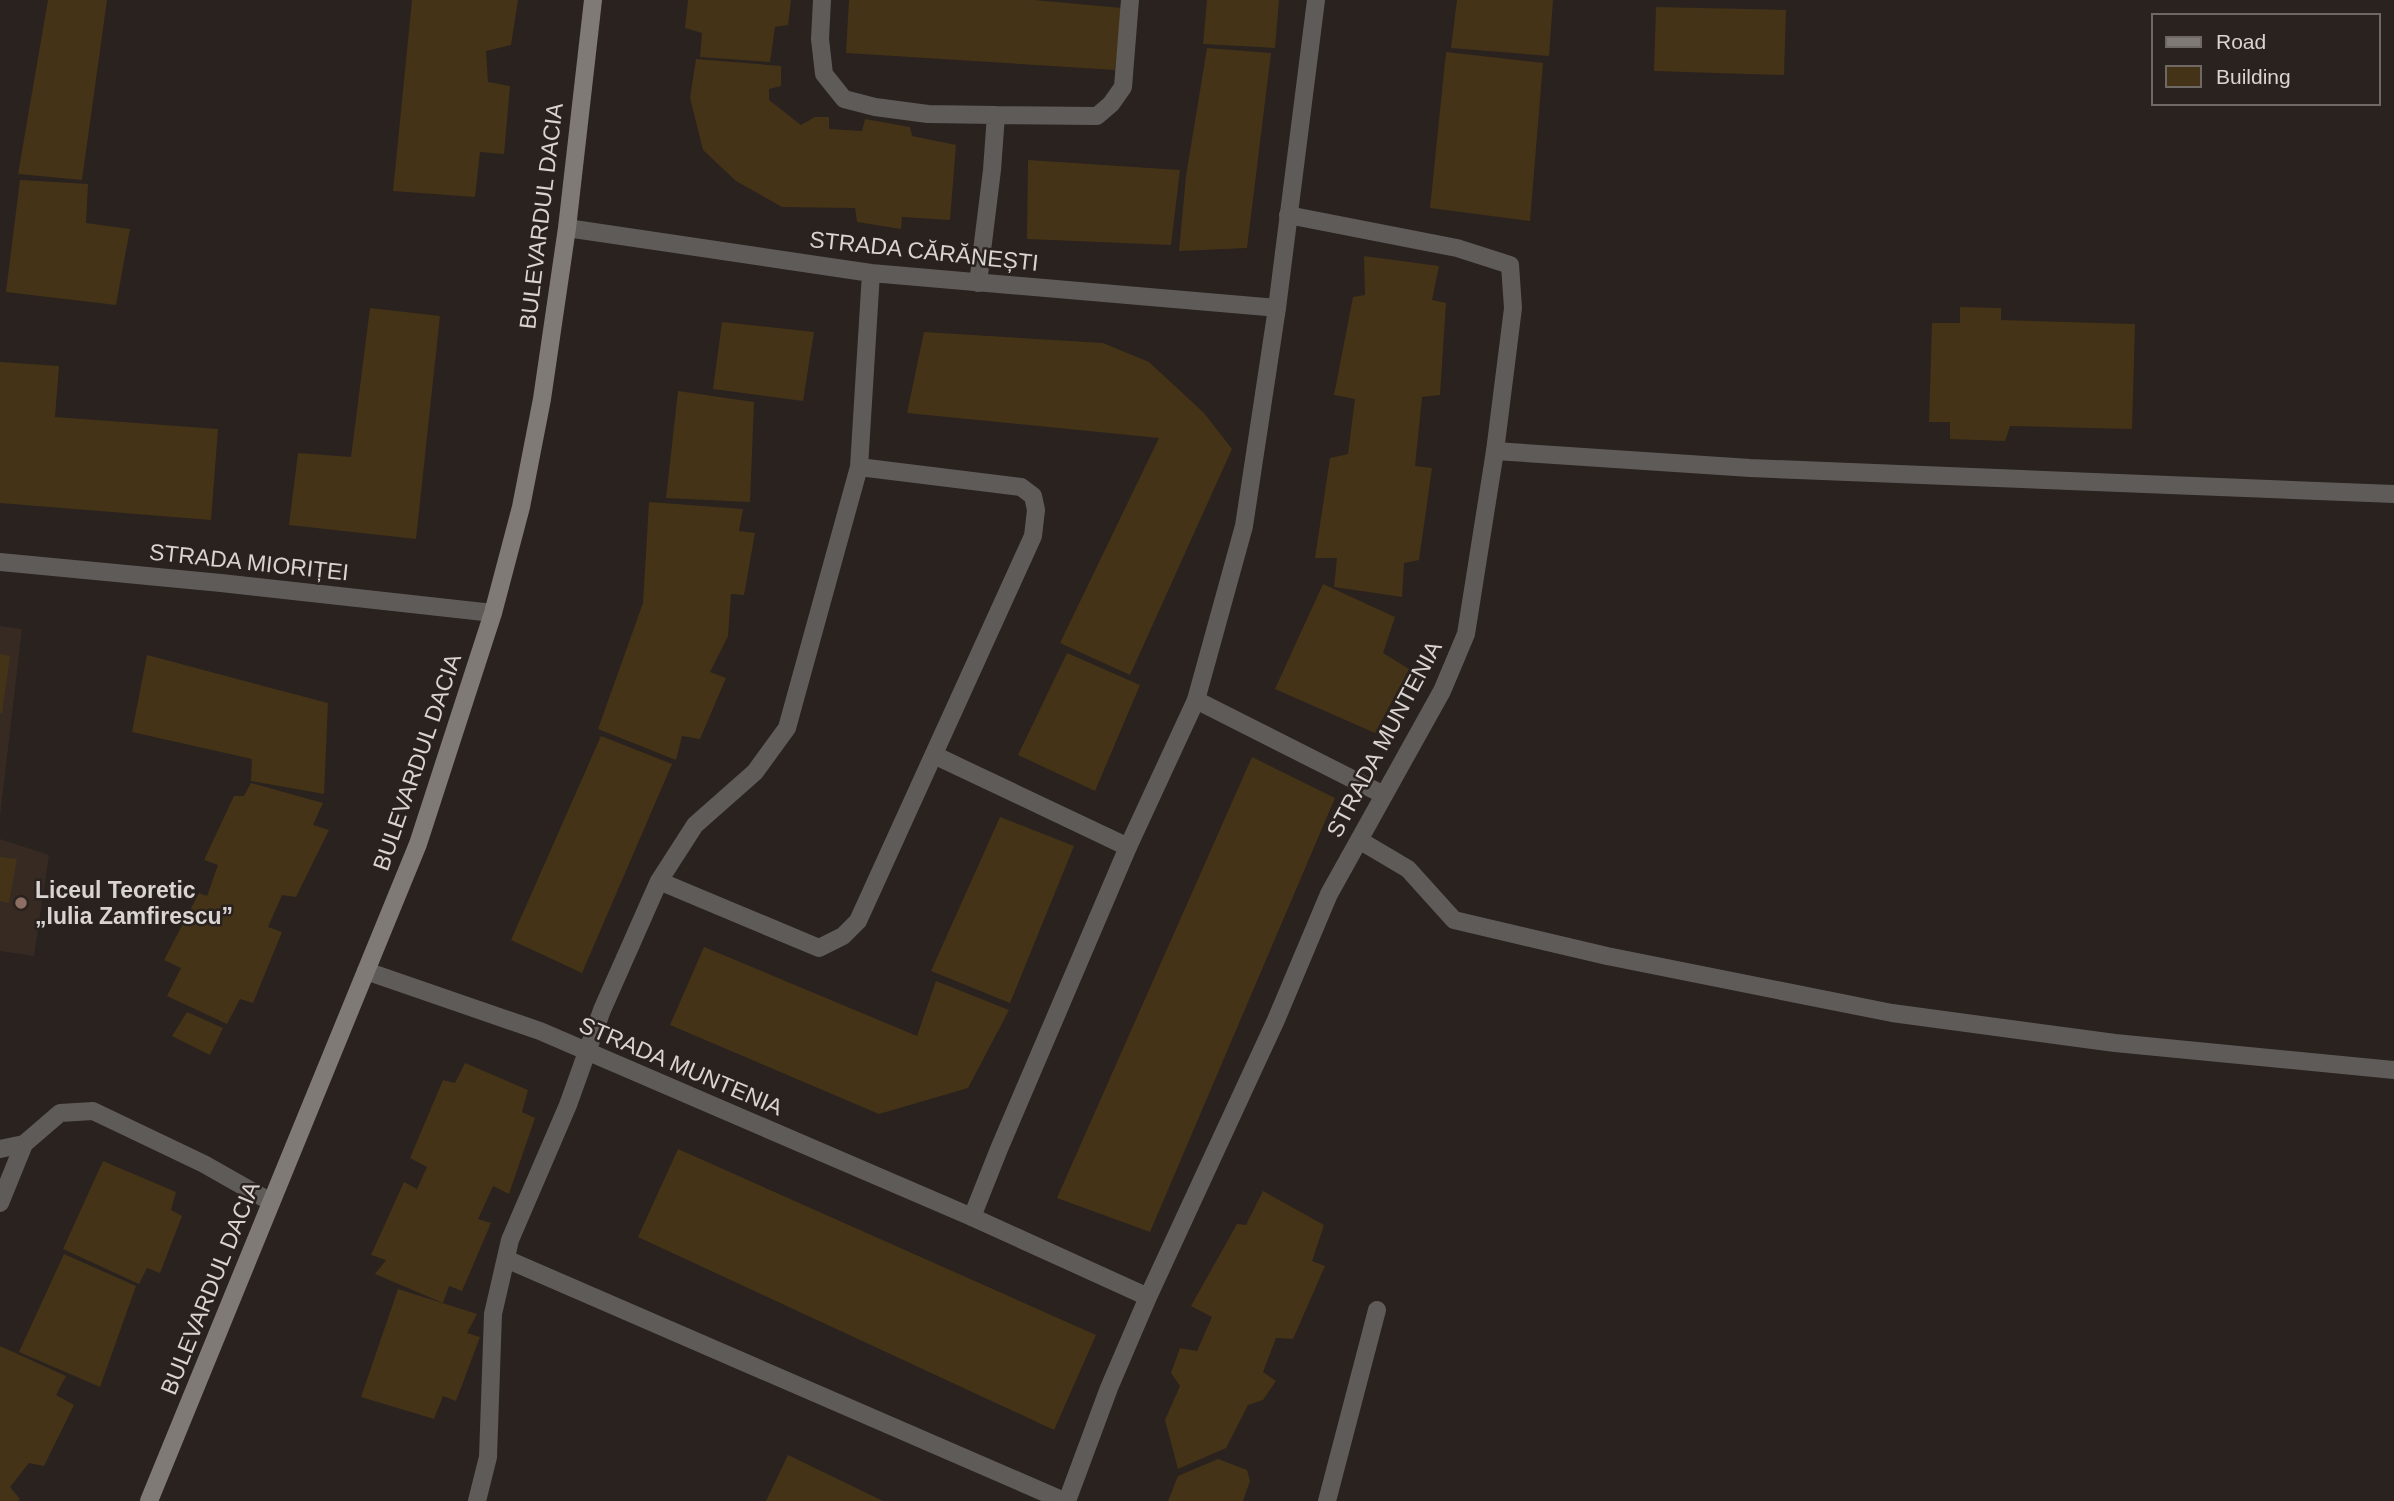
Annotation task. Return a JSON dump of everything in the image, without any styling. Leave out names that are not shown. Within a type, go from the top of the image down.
[{"type":"main road","name":"BULEVARDUL DACIA","points":[[149,1501],[418,844],[493,612],[521,507],[542,400],[567,228],[593,0]]},
{"type":"street","points":[[822,0],[820,39],[824,74],[844,99],[875,107],[928,114],[996,116],[1097,116],[1111,104],[1122,87],[1130,0]]},
{"type":"street","points":[[972,1217],[1128,847],[1195,700],[1244,526],[1277,308],[1316,0]]},
{"type":"street","points":[[978,283],[996,116]]},
{"type":"street","name":"STRADA MUNTENIA","points":[[1065,1501],[1148,1297],[1276,1020],[1329,894],[1442,691],[1465,634],[1495,451],[1513,308],[1510,265],[1457,248],[1288,215]]},
{"type":"street","name":"STRADA CĂRĂNEȘTI","points":[[567,228],[871,273],[1277,308]]},
{"type":"street","points":[[482,1499],[488,1457],[493,1314],[510,1240],[588,1053],[602,1010],[659,881],[695,825],[755,772],[787,728],[859,467],[871,273]]},
{"type":"street","points":[[1495,451],[1750,468],[2394,494]]},
{"type":"street","points":[[659,881],[819,948],[843,936],[858,921],[1033,537],[1036,510],[1033,496],[1021,488],[859,467]]},
{"type":"street","name":"STRADA MIORIȚEI","points":[[0,562],[493,612]]},
{"type":"street","points":[[1195,700],[1384,795]]},
{"type":"street","points":[[934,755],[1128,847]]},
{"type":"street","points":[[1359,840],[1408,869],[1454,920],[1607,956],[1892,1013],[2115,1043],[2394,1070]]},
{"type":"street","name":"STRADA MUNTENIA","points":[[366,971],[540,1031],[972,1217],[1148,1297]]},
{"type":"street","points":[[0,1203],[24,1144],[60,1113],[93,1111],[204,1164],[271,1202]]},
{"type":"street","points":[[0,1149],[24,1144]]},
{"type":"street","points":[[506,1259],[1065,1501]]},
{"type":"street","points":[[1327,1501],[1377,1310]]},
{"type":"shaded area","points":[[0,626],[22,629],[0,817]]},
{"type":"shaded area","name":"Liceul Teoretic „Iulia Zamfirescu”","points":[[0,839],[49,855],[34,956],[0,951]]},
{"type":"building","points":[[48,0],[107,0],[82,180],[18,174]]},
{"type":"building","points":[[412,0],[518,0],[511,45],[486,51],[488,82],[510,86],[504,154],[480,152],[475,197],[393,191]]},
{"type":"building","points":[[688,0],[791,0],[788,25],[775,27],[770,62],[700,57],[702,33],[685,28]]},
{"type":"building","points":[[849,0],[1034,0],[1122,8],[1115,70],[846,53]]},
{"type":"building","points":[[1207,0],[1279,0],[1275,48],[1203,44]]},
{"type":"building","points":[[1457,0],[1553,0],[1549,56],[1451,48]]},
{"type":"building","points":[[1656,7],[1786,10],[1784,75],[1654,71]]},
{"type":"building","points":[[1207,48],[1271,53],[1247,248],[1179,251],[1186,176]]},
{"type":"building","points":[[1446,52],[1543,63],[1530,221],[1430,208]]},
{"type":"building","points":[[696,59],[781,66],[781,86],[769,89],[769,100],[801,125],[815,117],[829,117],[829,129],[862,131],[865,119],[910,127],[912,136],[956,145],[950,220],[902,217],[901,229],[857,222],[855,208],[782,207],[736,181],[703,150],[690,98]]},
{"type":"building","points":[[1028,160],[1180,170],[1171,245],[1027,239]]},
{"type":"building","points":[[20,180],[88,184],[86,223],[130,229],[116,305],[6,292]]},
{"type":"building","points":[[1364,256],[1439,266],[1432,300],[1446,303],[1440,395],[1422,397],[1415,466],[1432,468],[1419,560],[1404,563],[1402,597],[1334,587],[1337,558],[1315,558],[1330,458],[1348,454],[1355,399],[1334,395],[1353,297],[1365,295]]},
{"type":"building","points":[[1960,307],[2001,308],[2001,320],[2135,324],[2132,429],[2010,426],[2005,441],[1950,439],[1950,422],[1929,422],[1932,323],[1960,323]]},
{"type":"building","points":[[370,308],[440,316],[416,539],[289,525],[298,453],[351,457]]},
{"type":"building","points":[[722,322],[814,332],[803,401],[713,389]]},
{"type":"building","points":[[924,332],[1103,343],[1149,362],[1204,413],[1232,449],[1130,675],[1060,643],[1159,438],[907,413]]},
{"type":"building","points":[[0,362],[59,366],[55,417],[218,429],[211,520],[0,503]]},
{"type":"building","points":[[678,391],[754,402],[750,502],[666,498]]},
{"type":"building","points":[[649,502],[743,509],[739,531],[755,533],[744,595],[731,594],[728,636],[710,672],[726,678],[700,739],[682,736],[676,760],[598,729],[643,603]]},
{"type":"building","points":[[1323,584],[1395,617],[1383,653],[1409,669],[1375,733],[1275,689]]},
{"type":"building","points":[[1067,653],[1140,685],[1095,791],[1018,755]]},
{"type":"building","points":[[0,654],[10,656],[2,713],[0,713]]},
{"type":"building","points":[[147,655],[328,703],[324,794],[251,781],[252,759],[132,732]]},
{"type":"building","points":[[601,736],[672,764],[582,973],[511,940]]},
{"type":"building","points":[[1252,757],[1335,798],[1150,1232],[1057,1198]]},
{"type":"building","points":[[251,783],[323,803],[313,825],[329,830],[296,897],[282,895],[268,927],[282,932],[253,1003],[240,999],[227,1024],[167,996],[181,968],[164,960],[199,893],[207,896],[218,865],[204,860],[234,796],[244,796]]},
{"type":"building","points":[[1000,817],[1074,846],[1010,1003],[931,971]]},
{"type":"building","points":[[0,857],[17,859],[9,903],[0,901]]},
{"type":"building","points":[[704,947],[917,1036],[936,981],[1009,1010],[968,1088],[879,1114],[670,1025]]},
{"type":"building","points":[[187,1012],[223,1028],[210,1055],[172,1036]]},
{"type":"building","points":[[465,1063],[528,1090],[522,1112],[535,1118],[509,1194],[493,1186],[478,1219],[491,1223],[462,1291],[449,1286],[443,1303],[375,1274],[386,1260],[371,1255],[404,1182],[417,1189],[427,1167],[410,1158],[443,1080],[455,1083]]},
{"type":"building","points":[[678,1149],[1096,1335],[1054,1430],[638,1237]]},
{"type":"building","points":[[103,1161],[176,1192],[171,1210],[182,1216],[160,1273],[147,1268],[139,1284],[63,1249]]},
{"type":"building","points":[[1263,1191],[1324,1225],[1312,1261],[1325,1266],[1293,1339],[1276,1338],[1263,1372],[1276,1381],[1263,1400],[1248,1405],[1226,1448],[1178,1469],[1165,1420],[1180,1386],[1171,1373],[1180,1348],[1197,1351],[1212,1317],[1191,1306],[1237,1224],[1246,1225]]},
{"type":"building","points":[[64,1254],[136,1286],[100,1387],[19,1352]]},
{"type":"building","points":[[398,1289],[477,1314],[467,1333],[480,1337],[456,1401],[443,1396],[434,1419],[361,1397]]},
{"type":"building","points":[[0,1346],[66,1376],[56,1395],[74,1405],[44,1466],[29,1463],[10,1487],[20,1499],[18,1501],[0,1501]]},
{"type":"building","points":[[788,1455],[883,1501],[766,1501]]},
{"type":"building","points":[[1218,1459],[1247,1470],[1250,1481],[1243,1501],[1168,1501],[1178,1476]]},
{"type":"place","name":"Liceul Teoretic „Iulia Zamfirescu”","points":[[21,903]]}]
